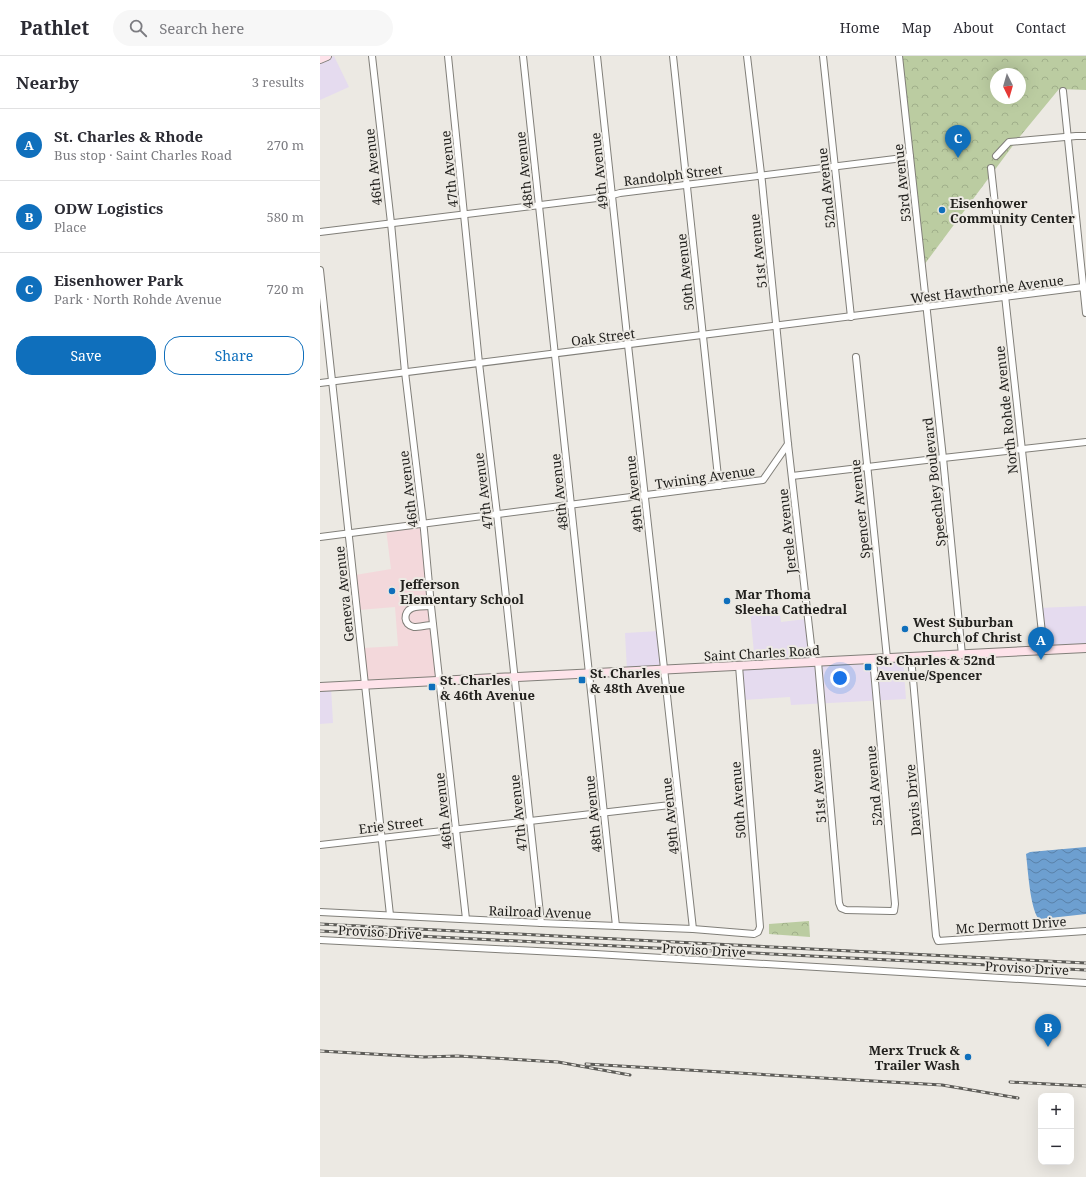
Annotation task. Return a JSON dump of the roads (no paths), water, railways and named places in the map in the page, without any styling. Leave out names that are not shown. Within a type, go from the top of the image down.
[{"type":"main road","points":[[320,59],[327,56]]},
{"type":"main road","name":"Saint Charles Road","points":[[320,687],[1086,648]]},
{"type":"street","name":"46th Avenue","points":[[372,56],[391,223],[405,372],[466,919]]},
{"type":"street","name":"47th Avenue","points":[[448,56],[479,363],[497,514],[541,923]]},
{"type":"street","name":"48th Avenue","points":[[523,56],[616,926]]},
{"type":"street","name":"49th Avenue","points":[[597,56],[693,929]]},
{"type":"street","name":"50th Avenue","points":[[673,56],[719,486]]},
{"type":"street","name":"51st Avenue","points":[[748,56],[788,444]]},
{"type":"street","name":"52nd Avenue","points":[[823,56],[851,317]]},
{"type":"street","name":"53rd Avenue","points":[[899,56],[927,308]]},
{"type":"street","points":[[1063,91],[1085,288],[1086,313]]},
{"type":"street","points":[[996,156],[1010,142],[1086,136]]},
{"type":"street","name":"Randolph Street","points":[[320,232],[539,205],[620,193],[910,156]]},
{"type":"street","name":"North Rohde Avenue","points":[[991,168],[1044,651]]},
{"type":"street","name":"Geneva Avenue","points":[[320,270],[390,915]]},
{"type":"street","name":"West Hawthorne Avenue","points":[[890,312],[1085,288]]},
{"type":"street","name":"Speechley Boulevard","points":[[927,308],[962,655]]},
{"type":"street","name":"Oak Street","points":[[320,383],[890,312]]},
{"type":"street","name":"Spencer Avenue","points":[[856,357],[887,658]]},
{"type":"street","points":[[792,476],[1086,442]]},
{"type":"street","name":"Jerele Avenue","points":[[788,444],[816,662]]},
{"type":"street","name":"Twining Avenue","points":[[320,536],[763,480],[788,444]]},
{"type":"street","points":[[431,606],[413,607],[405,617],[408,624],[413,627],[433,625]]},
{"type":"street","name":"Davis Drive","points":[[912,657],[935,930],[938,941]]},
{"type":"street","name":"52nd Avenue","points":[[841,908],[846,910],[884,912],[894,911],[896,904],[873,659]]},
{"type":"street","name":"51st Avenue","points":[[816,662],[839,903],[841,908]]},
{"type":"street","name":"50th Avenue","points":[[739,666],[760,928],[758,932]]},
{"type":"street","name":"Erie Street","points":[[320,845],[679,804]]},
{"type":"street","name":"Railroad Avenue","points":[[320,912],[693,929],[754,934],[758,932]]},
{"type":"street","name":"Mc Dermott Drive","points":[[938,941],[1086,931]]},
{"type":"street","name":"Proviso Drive","points":[[320,940],[596,954],[1086,983]]},
{"type":"water","points":[[1086,847],[1086,914],[1041,919],[1038,918],[1031,897],[1026,854],[1030,852]]},
{"type":"railway","points":[[320,924],[1086,963]]},
{"type":"railway","points":[[320,931],[1086,970]]},
{"type":"railway","points":[[320,1051],[424,1057],[458,1056],[558,1062],[630,1075]]},
{"type":"railway","points":[[586,1064],[942,1085],[1018,1098]]},
{"type":"railway","points":[[1010,1082],[1086,1086]]},
{"type":"place","name":"Eisenhower Park","points":[[958,158]]},
{"type":"place","name":"Eisenhower Community Center","points":[[942,210]]},
{"type":"place","name":"Jefferson Elementary School","points":[[392,591]]},
{"type":"place","name":"Mar Thoma Sleeha Cathedral","points":[[727,601]]},
{"type":"place","name":"West Suburban Church of Christ","points":[[905,629]]},
{"type":"place","name":"St. Charles & Rhode","points":[[1041,660]]},
{"type":"place","name":"St. Charles & 52nd Avenue/Spencer","points":[[868,667]]},
{"type":"place","name":"St. Charles & 48th Avenue","points":[[582,680]]},
{"type":"place","name":"St. Charles & 46th Avenue","points":[[432,687]]},
{"type":"place","name":"ODW Logistics","points":[[1048,1047]]},
{"type":"place","name":"Merx Truck & Trailer Wash","points":[[968,1057]]}]
